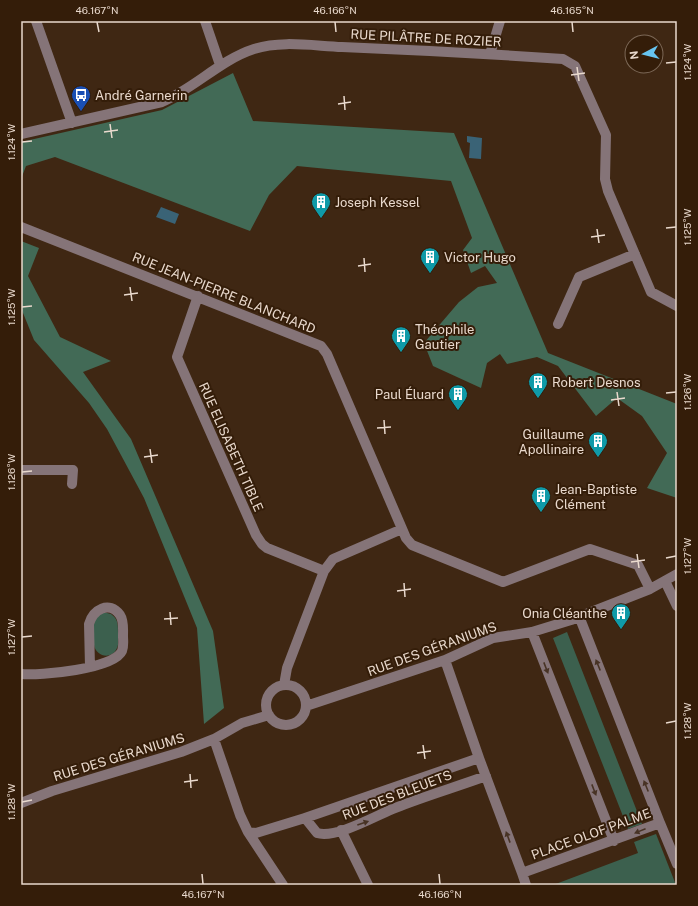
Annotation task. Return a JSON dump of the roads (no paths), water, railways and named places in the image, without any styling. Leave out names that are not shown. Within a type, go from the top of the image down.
[{"type":"street","points":[[36,21],[72,123]]},
{"type":"street","points":[[205,21],[220,65]]},
{"type":"street","points":[[490,54],[500,21]]},
{"type":"street","name":"RUE PILÂTRE DE ROZIER","points":[[21,134],[162,102],[178,95],[220,65],[255,48],[278,45],[490,54],[563,59],[575,66],[606,135],[605,179],[608,191],[651,292],[677,306]]},
{"type":"street","name":"RUE JEAN-PIERRE BLANCHARD","points":[[21,228],[198,296],[321,346],[327,354],[406,538],[412,545],[503,582],[590,549],[638,565],[650,589]]},
{"type":"street","points":[[558,324],[579,277],[635,254]]},
{"type":"street","name":"RUE ELISABETH TIBLE","points":[[198,296],[177,357],[247,515],[262,544],[324,571]]},
{"type":"street","points":[[21,470],[73,470],[72,484]]},
{"type":"street","points":[[284,685],[287,668],[324,571],[333,559],[402,529]]},
{"type":"street","name":"RUE DES GÉRANIUMS","points":[[306,706],[445,660],[493,638],[532,632],[579,616],[650,589],[677,574]]},
{"type":"street","points":[[665,581],[677,606]]},
{"type":"street","points":[[21,674],[54,673],[90,667],[120,655],[123,649],[123,622],[121,615],[115,610],[102,609],[93,613],[90,618],[90,667]]},
{"type":"street","points":[[579,616],[660,823]]},
{"type":"street","points":[[532,632],[614,841]]},
{"type":"street","points":[[445,660],[479,758],[522,873]]},
{"type":"street","points":[[284,685],[297,688],[302,693],[306,706],[302,718],[291,725],[278,724],[269,715],[266,702],[268,696],[278,687],[284,685]]},
{"type":"street","name":"RUE DES GÉRANIUMS","points":[[21,803],[52,791],[181,752],[214,739],[242,723],[269,715]]},
{"type":"street","points":[[214,739],[240,816],[248,832],[283,885]]},
{"type":"street","name":"RUE DES BLEUETS","points":[[248,832],[256,833],[306,818],[479,758]]},
{"type":"street","name":"RUE DES BLEUETS","points":[[306,818],[317,833],[328,835],[375,818],[394,808],[486,776]]},
{"type":"street","name":"PLACE OLOF PALME","points":[[526,885],[522,873],[614,841],[660,823],[677,864]]},
{"type":"street","points":[[341,830],[368,885]]},
{"type":"water","points":[[467,136],[482,138],[481,159],[469,158],[470,143],[467,142]]},
{"type":"water","points":[[161,207],[179,214],[175,224],[156,217]]},
{"type":"place","name":"André Garnerin","points":[[81,112]]},
{"type":"place","name":"Joseph Kessel","points":[[321,219]]},
{"type":"place","name":"Victor Hugo","points":[[430,274]]},
{"type":"place","name":"Théophile Gautier","points":[[401,353]]},
{"type":"place","name":"Robert Desnos","points":[[538,399]]},
{"type":"place","name":"Paul Éluard","points":[[458,411]]},
{"type":"place","name":"Guillaume Apollinaire","points":[[598,458]]},
{"type":"place","name":"Jean-Baptiste Clément","points":[[541,513]]},
{"type":"place","name":"Onia Cléanthe","points":[[621,630]]}]
